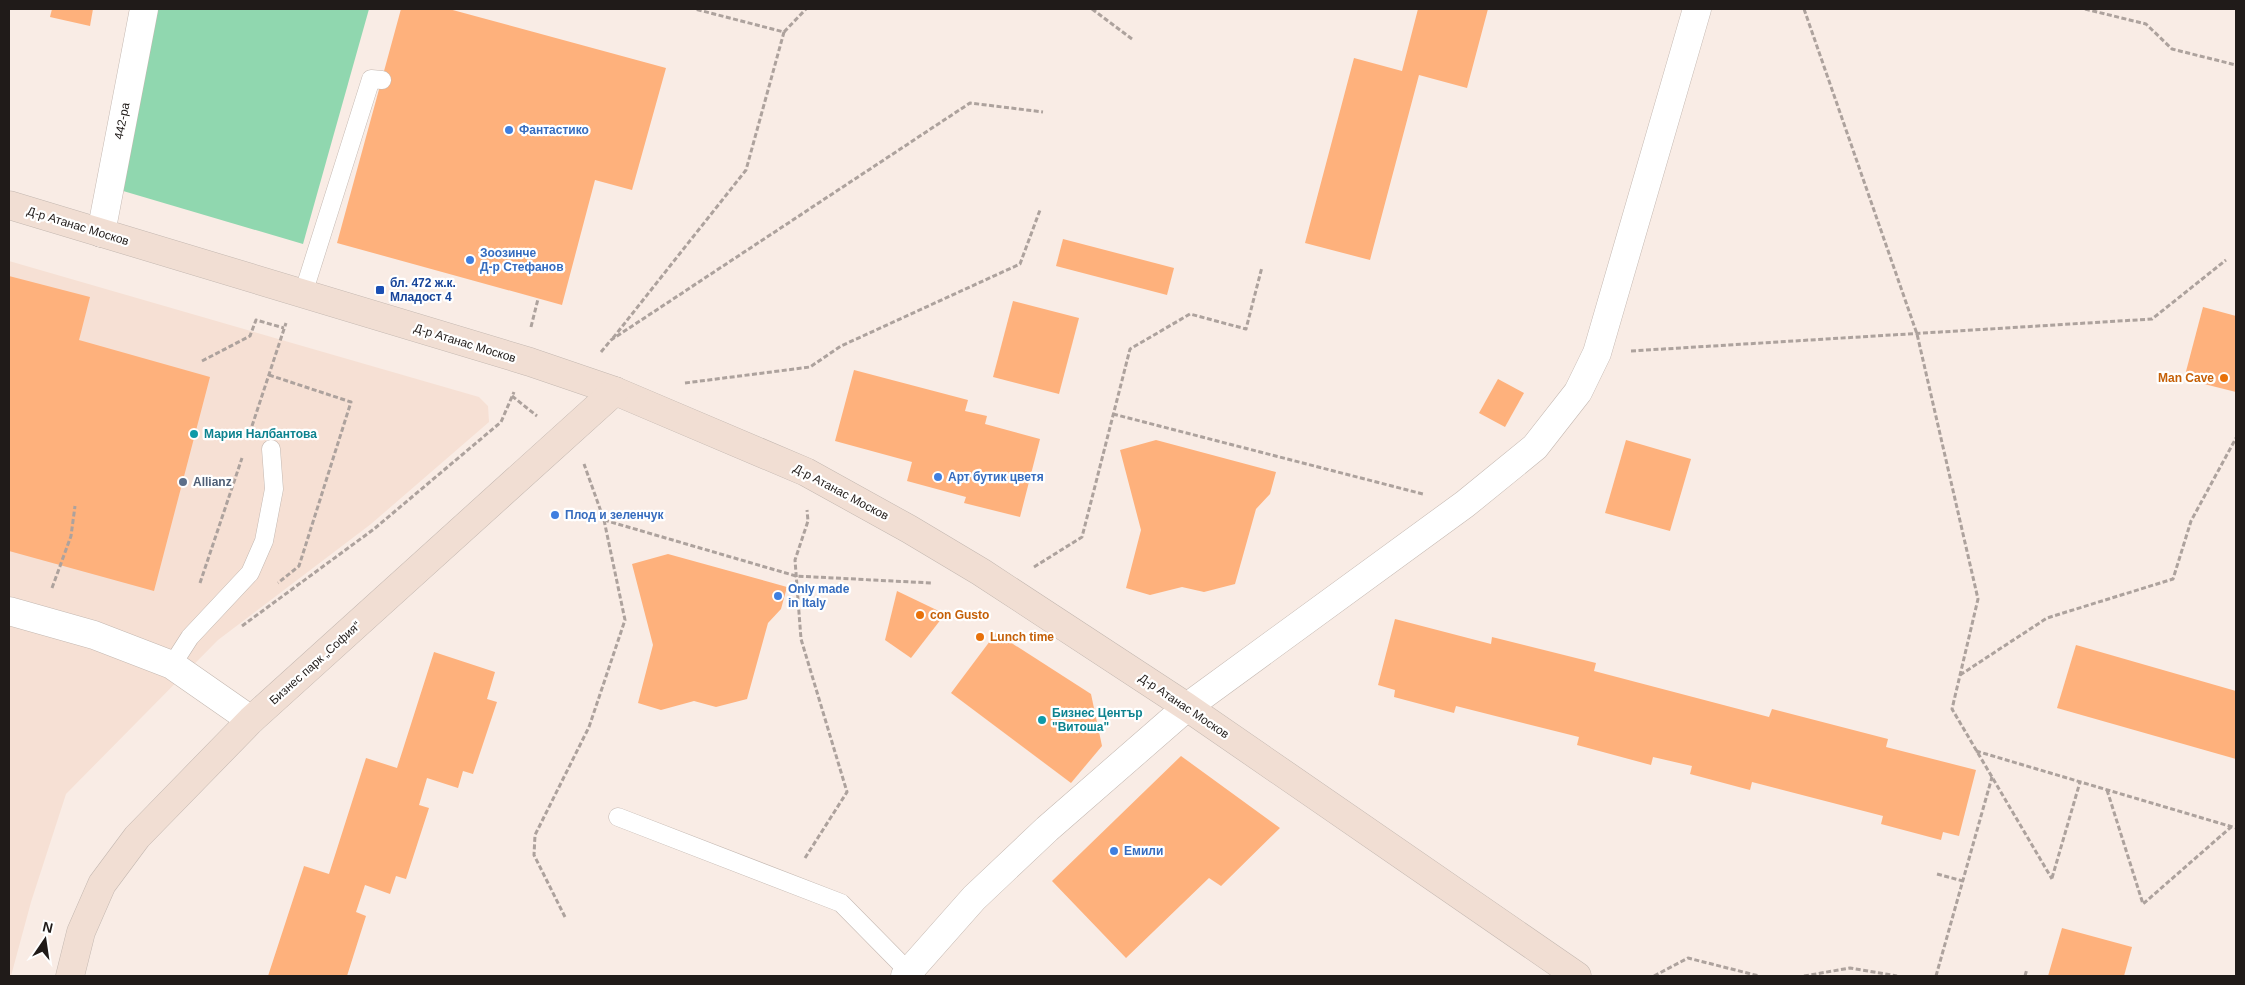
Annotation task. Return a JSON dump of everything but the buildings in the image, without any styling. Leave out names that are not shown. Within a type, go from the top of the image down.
[{"type":"street","name":"442-ра","points":[[101,233],[144,9]]},
{"type":"street","points":[[907,973],[974,898],[994,879],[1047,829],[1188,707],[1465,504],[1535,447],[1578,392],[1597,353],[1697,9]]},
{"type":"street","name":"Д-р Атанас Москов","points":[[9,205],[577,378],[615,391],[806,472],[909,529],[1003,587],[1188,707],[1577,976]]},
{"type":"street","name":"Бизнес парк „София“","points":[[70,976],[81,932],[102,884],[137,837],[250,720],[615,391]]},
{"type":"street","points":[[9,611],[94,635],[172,665],[250,720]]},
{"type":"lane","points":[[303,294],[371,79],[382,80]]},
{"type":"lane","points":[[172,665],[190,637],[250,573],[264,542],[274,489],[271,449]]},
{"type":"lane","points":[[618,817],[841,903],[907,973]]},
{"type":"path","points":[[695,9],[784,32]]},
{"type":"path","points":[[577,378],[611,340],[746,170],[784,32],[806,9]]},
{"type":"path","points":[[1092,9],[1132,38]]},
{"type":"path","points":[[1804,9],[1917,334],[1978,599],[1952,709],[2052,879],[2080,782]]},
{"type":"path","points":[[2085,9],[2146,24],[2172,49],[2236,65]]},
{"type":"path","points":[[611,340],[970,103],[1043,112]]},
{"type":"path","points":[[683,383],[810,367],[841,346],[1020,264],[1040,210]]},
{"type":"path","points":[[1597,353],[2152,319],[2226,260]]},
{"type":"path","points":[[1003,587],[1082,537],[1130,349],[1190,314],[1246,329],[1262,267]]},
{"type":"path","points":[[531,321],[538,299]]},
{"type":"path","points":[[202,361],[250,336],[256,320],[284,328]]},
{"type":"path","points":[[251,430],[279,346]]},
{"type":"path","points":[[1113,414],[1465,504]]},
{"type":"path","points":[[1960,676],[2047,618],[2173,579],[2190,520],[2236,438]]},
{"type":"path","points":[[198,589],[245,449]]},
{"type":"path","points":[[565,917],[534,855],[535,835],[588,728],[625,620],[604,520],[582,460]]},
{"type":"path","points":[[789,884],[847,792],[801,639],[795,560],[808,521],[806,472]]},
{"type":"path","points":[[50,594],[71,536],[76,506]]},
{"type":"path","points":[[604,520],[796,576],[934,583]]},
{"type":"path","points":[[1976,751],[2236,828]]},
{"type":"path","points":[[1936,976],[1992,777]]},
{"type":"path","points":[[2107,790],[2143,904],[2231,827]]},
{"type":"path","points":[[1937,874],[1963,881]]},
{"type":"path","points":[[1654,976],[1688,958],[1759,976]]},
{"type":"path","points":[[1804,976],[1850,968],[1897,976]]},
{"type":"path","points":[[2025,976],[2027,969]]},
{"type":"shaded area","points":[[9,261],[479,397],[488,406],[489,422],[371,524],[218,640],[66,794],[31,902],[11,976],[9,976]]},
{"type":"green space","points":[[149,9],[369,9],[303,244],[113,188]]},
{"type":"place","name":"Фантастико","points":[[509,130]]},
{"type":"place","name":"Зоозинче Д-р Стефанов","points":[[470,260]]},
{"type":"place","name":"бл. 472 ж.к. Младост 4","points":[[380,290]]},
{"type":"place","name":"Man Cave","points":[[2224,378]]},
{"type":"place","name":"Мария Налбантова","points":[[194,434]]},
{"type":"place","name":"Арт бутик цветя","points":[[938,477]]},
{"type":"place","name":"Allianz","points":[[183,482]]},
{"type":"place","name":"Плод и зеленчук","points":[[555,515]]},
{"type":"place","name":"Only made in Italy","points":[[778,596]]},
{"type":"place","name":"con Gusto","points":[[920,615]]},
{"type":"place","name":"Lunch time","points":[[980,637]]},
{"type":"place","name":"Бизнес Център \"Витоша\"","points":[[1042,720]]},
{"type":"place","name":"Емили","points":[[1114,851]]}]
